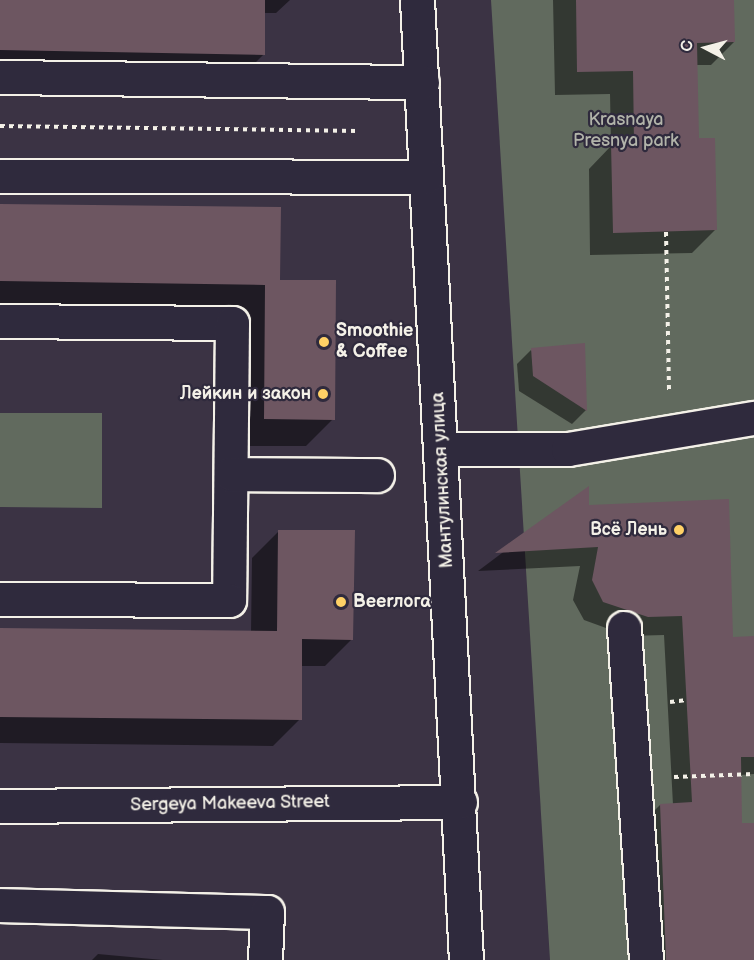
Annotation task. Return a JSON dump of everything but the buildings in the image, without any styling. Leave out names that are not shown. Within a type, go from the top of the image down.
[{"type":"street","name":"Мантулинская улица","points":[[417,0],[460,802],[466,960]]},
{"type":"street","points":[[0,77],[422,82]]},
{"type":"street","points":[[0,176],[426,177]]},
{"type":"street","points":[[0,321],[232,323],[229,600],[0,600]]},
{"type":"street","points":[[441,449],[568,449],[754,418]]},
{"type":"street","points":[[231,474],[377,475]]},
{"type":"street","points":[[624,628],[636,778],[646,960]]},
{"type":"street","name":"Sergeya Makeeva Street","points":[[0,806],[460,802]]},
{"type":"street","points":[[0,905],[267,912],[265,960]]},
{"type":"path","points":[[64,176],[68,78]]},
{"type":"path","points":[[0,126],[358,131]]},
{"type":"path","points":[[666,232],[670,432]]},
{"type":"path","points":[[662,702],[687,700]]},
{"type":"path","points":[[636,778],[754,774]]},
{"type":"green space","name":"Krasnaya Presnya park","points":[[491,0],[754,0],[754,960],[550,960]]},
{"type":"green space","points":[[0,413],[102,413],[102,508],[0,507]]},
{"type":"place","name":"Smoothie & Coffee","points":[[324,342]]},
{"type":"place","name":"Лейкин и закон","points":[[323,394]]},
{"type":"place","name":"Всё Лень","points":[[679,530]]},
{"type":"place","name":"Beerлога","points":[[341,602]]}]
